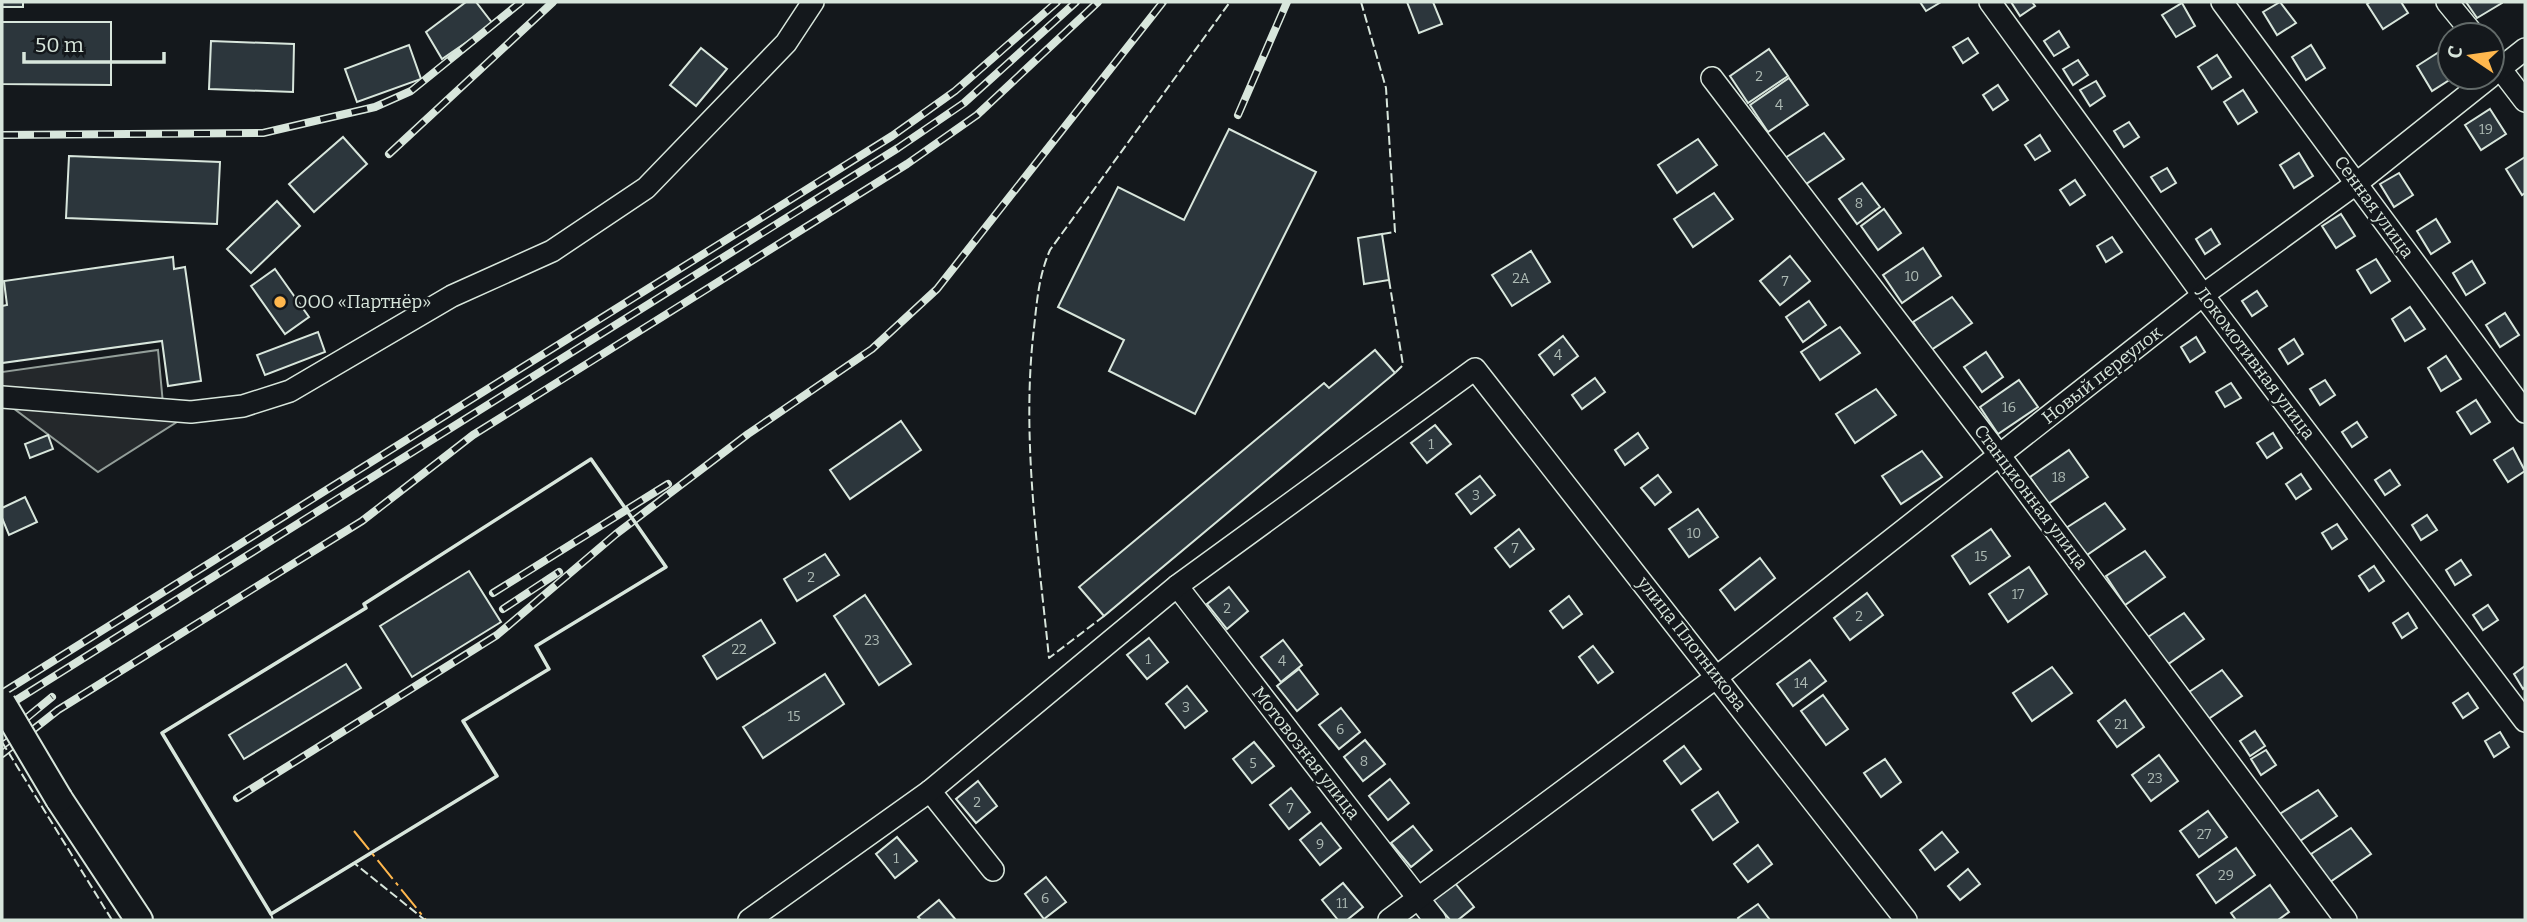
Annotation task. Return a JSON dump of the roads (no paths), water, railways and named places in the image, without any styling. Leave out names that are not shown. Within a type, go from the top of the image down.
[{"type":"main road","points":[[2,704],[59,799],[139,920]]},
{"type":"street","points":[[2,397],[191,412],[243,406],[290,391],[452,296],[552,251],[646,188],[786,43],[813,2]]},
{"type":"street","name":"Локомотивная улица","points":[[1990,2],[2203,295],[2525,721]]},
{"type":"street","name":"Сенная улица","points":[[2222,2],[2525,412]]},
{"type":"street","points":[[2447,2],[2463,21]]},
{"type":"street","name":"Новый переулок","points":[[2506,61],[2525,49]]},
{"type":"street","name":"Станционная улица","points":[[1712,78],[2000,456],[2346,920]]},
{"type":"street","points":[[2506,83],[2525,101]]},
{"type":"street","name":"Новый переулок","points":[[1389,920],[1718,676],[2203,295],[2357,183],[2468,91]]},
{"type":"street","name":"улица Плотникова","points":[[1177,586],[1475,369],[1718,676],[1906,920]]},
{"type":"street","points":[[749,920],[930,791],[1177,586]]},
{"type":"street","name":"Мотовозная улица","points":[[1177,586],[1435,920]]},
{"type":"street","points":[[930,791],[993,870]]},
{"type":"railway","points":[[2,135],[263,133],[375,107],[411,91],[521,2]]},
{"type":"railway","points":[[389,154],[553,2]]},
{"type":"railway","points":[[2,693],[892,136],[955,91],[1057,2]]},
{"type":"railway","points":[[2,709],[898,148],[964,103],[1076,2]]},
{"type":"railway","points":[[2,754],[58,710],[362,521],[473,435],[907,164],[977,115],[1098,2]]},
{"type":"railway","points":[[237,798],[497,635],[616,534],[748,434],[872,349],[937,289],[1163,2]]},
{"type":"railway","points":[[1238,115],[1287,2]]},
{"type":"railway","points":[[493,593],[668,484]]},
{"type":"railway","points":[[503,609],[559,572]]},
{"type":"railway","points":[[2,738],[52,697]]},
{"type":"place","name":"ООО «Партнёр»","points":[[280,302]]}]
